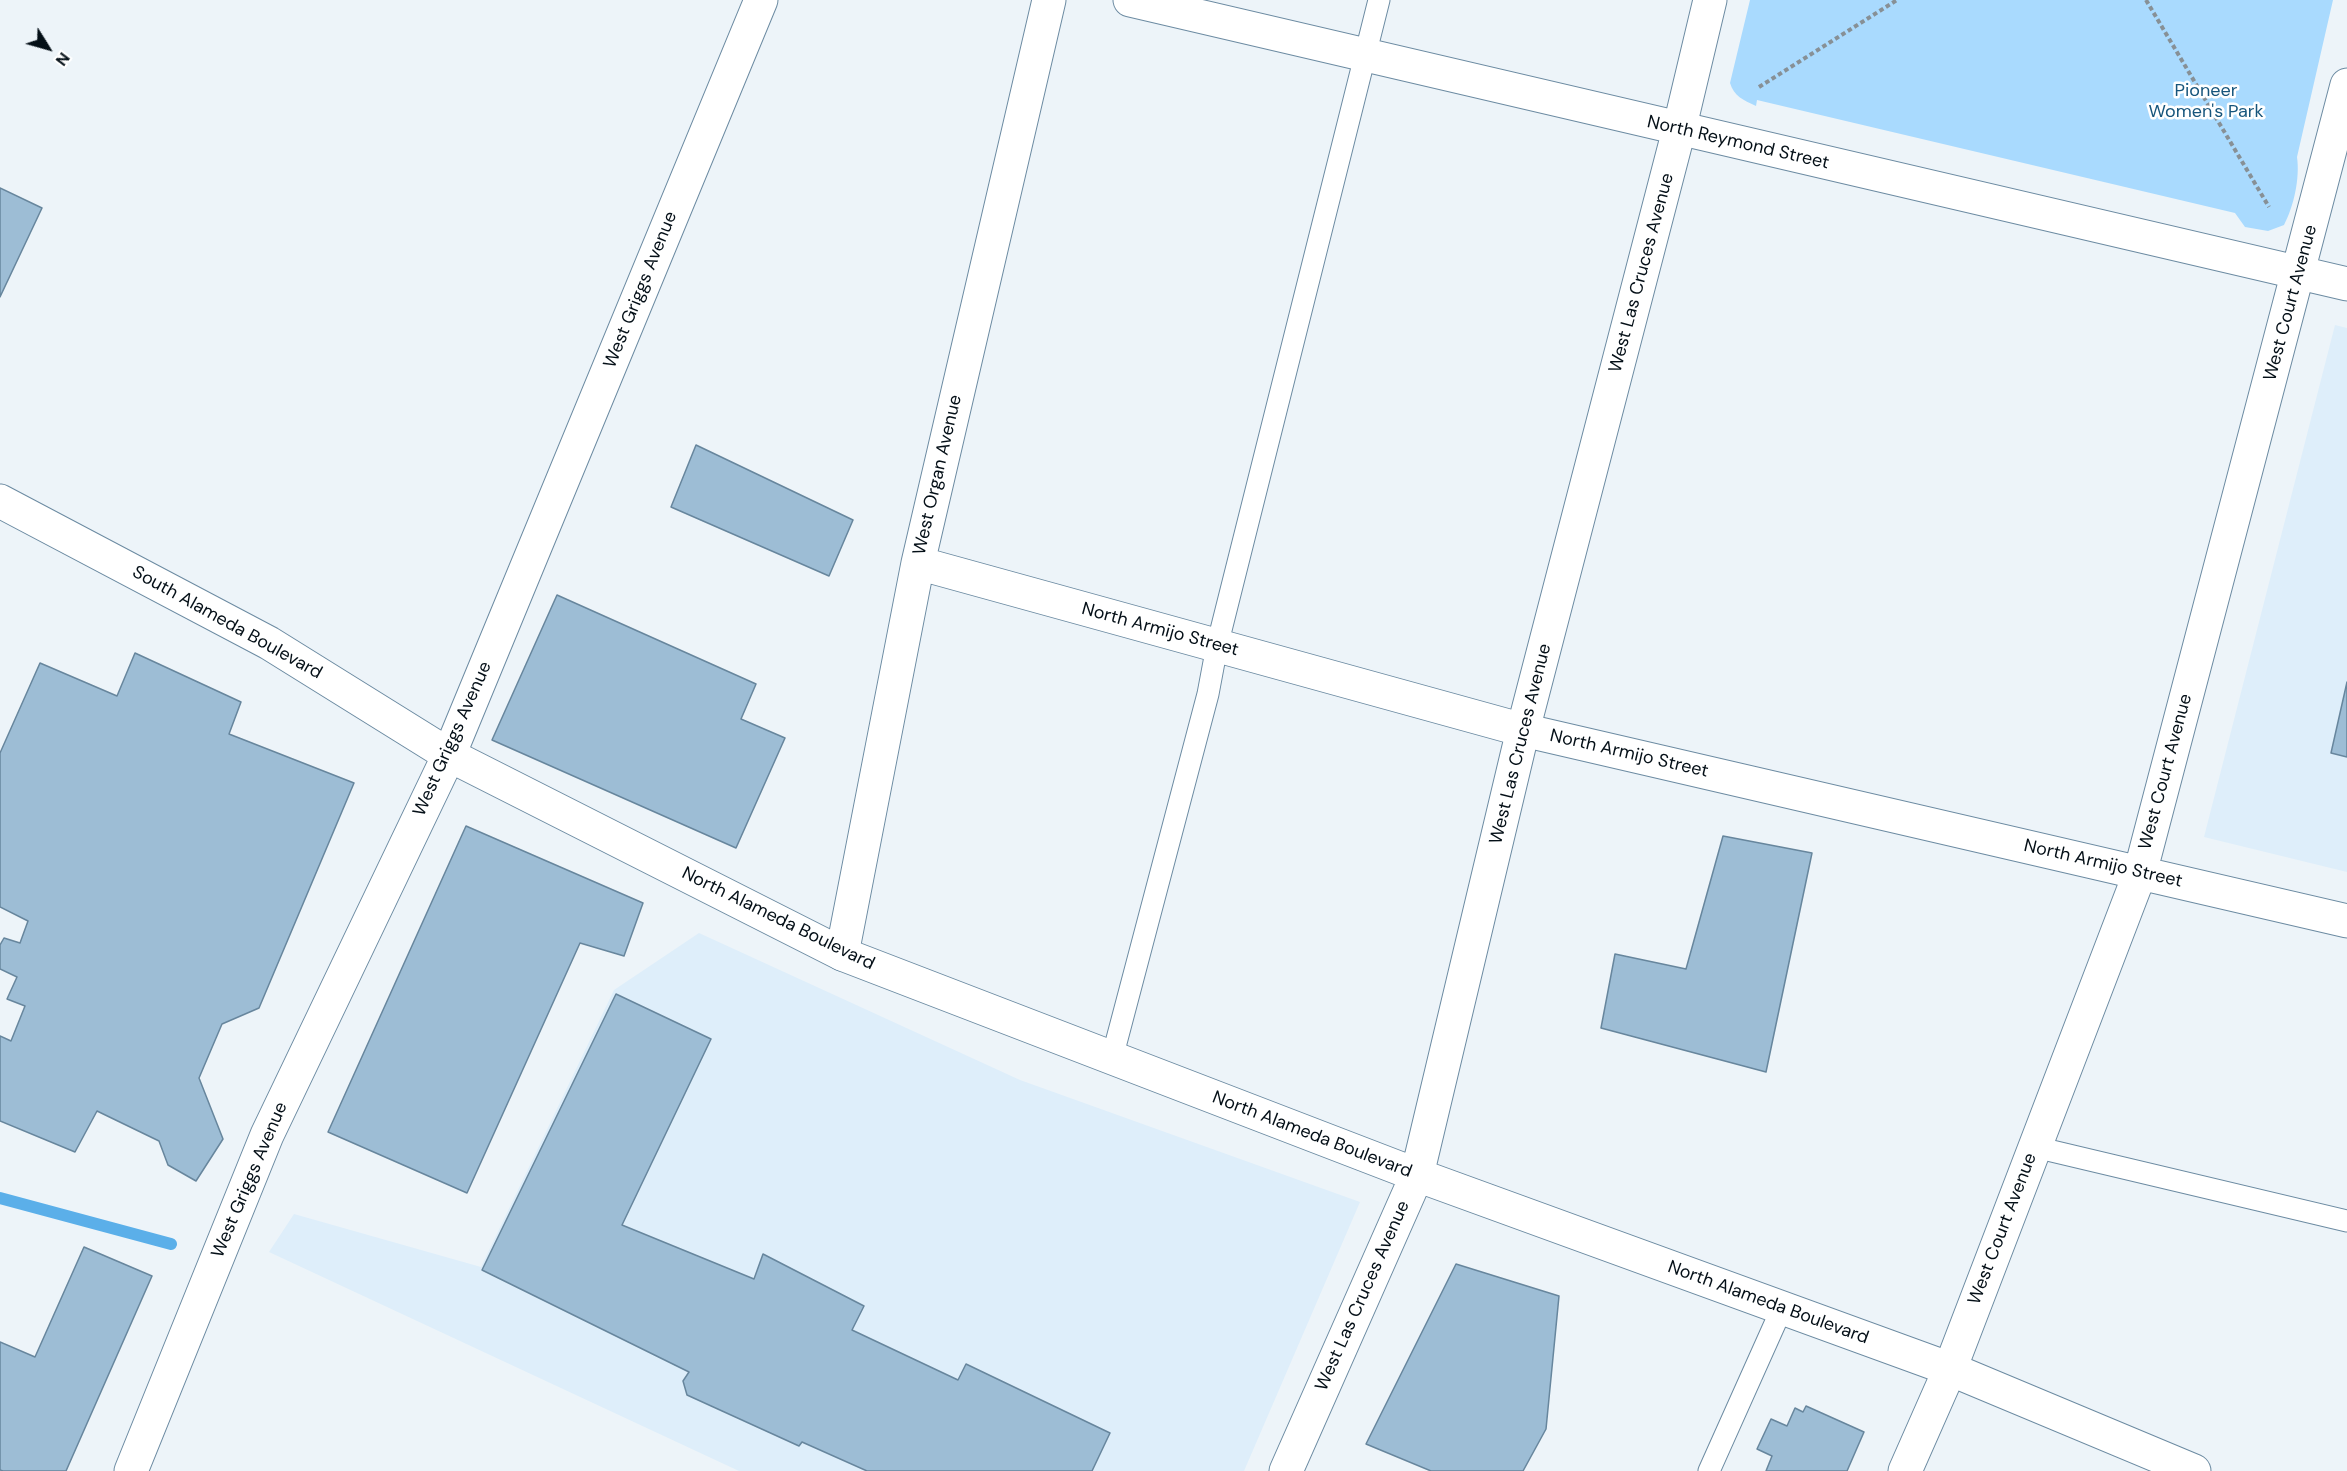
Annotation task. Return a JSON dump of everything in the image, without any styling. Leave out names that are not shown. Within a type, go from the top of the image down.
[{"type":"street","name":"West Griggs Avenue","points":[[131,1471],[267,1135],[449,754],[761,0]]},
{"type":"street","name":"West Organ Avenue","points":[[842,954],[918,563],[1049,0]]},
{"type":"street","name":"North Reymond Street","points":[[1130,0],[1679,130],[2347,284]]},
{"type":"street","name":"West Las Cruces Avenue","points":[[1286,1471],[1417,1175],[1523,730],[1679,130],[1710,0]]},
{"type":"street","name":"West Court Avenue","points":[[1905,1471],[1950,1369],[2140,873],[2347,85]]},
{"type":"street","name":"South Alameda Boulevard","points":[[0,501],[269,643],[449,754]]},
{"type":"street","name":"North Armijo Street","points":[[918,563],[1523,730],[2347,921]]},
{"type":"street","name":"North Alameda Boulevard","points":[[449,754],[842,954],[1417,1175],[1950,1369],[2194,1471]]},
{"type":"lane","points":[[1112,1058],[1208,694],[1217,646],[1379,0]]},
{"type":"lane","points":[[2035,1147],[2347,1221]]},
{"type":"lane","points":[[1709,1471],[1782,1308]]},
{"type":"path","points":[[1759,87],[1897,0]]},
{"type":"path","points":[[2146,0],[2269,207]]},
{"type":"shaded area","points":[[2335,325],[2347,328],[2347,872],[2204,837]]},
{"type":"shaded area","points":[[699,933],[1020,1080],[1360,1202],[1244,1471],[739,1471],[269,1252],[294,1214],[481,1267],[614,990]]},
{"type":"green space","name":"Pioneer Women's Park","points":[[1750,0],[2333,0],[2297,157],[2298,174],[2293,201],[2284,225],[2268,231],[2245,227],[2235,213],[1757,100],[1756,106],[1747,102],[1734,91],[1730,83]]},
{"type":"building","points":[[0,188],[42,208],[0,297]]},
{"type":"building","points":[[696,445],[853,520],[829,576],[671,507]]},
{"type":"building","points":[[557,595],[756,684],[741,719],[785,738],[736,848],[492,740]]},
{"type":"building","points":[[135,653],[241,702],[229,734],[354,783],[259,1008],[222,1024],[199,1078],[223,1139],[196,1181],[168,1165],[159,1141],[97,1111],[75,1152],[0,1121],[0,1036],[11,1041],[25,1006],[7,999],[17,977],[0,969],[0,945],[4,938],[20,943],[28,921],[0,907],[0,753],[40,663],[117,696]]},
{"type":"building","points":[[2347,682],[2347,757],[2331,753]]},
{"type":"building","points":[[466,826],[643,903],[624,956],[580,943],[467,1193],[328,1132]]},
{"type":"building","points":[[1723,836],[1812,853],[1766,1072],[1601,1028],[1615,954],[1686,969]]},
{"type":"building","points":[[616,994],[711,1039],[622,1225],[754,1279],[763,1254],[864,1306],[852,1330],[958,1380],[966,1364],[1110,1433],[1092,1471],[867,1471],[802,1442],[799,1446],[687,1395],[683,1381],[689,1372],[482,1270]]},
{"type":"building","points":[[84,1247],[152,1276],[66,1471],[0,1470],[0,1342],[35,1357]]},
{"type":"building","points":[[1456,1264],[1559,1296],[1546,1429],[1523,1471],[1431,1471],[1366,1444]]},
{"type":"building","points":[[1806,1406],[1864,1432],[1847,1471],[1766,1471],[1772,1456],[1757,1449],[1771,1419],[1787,1426],[1795,1408],[1803,1412]]},
{"type":"waterway","points":[[0,1198],[171,1244]]}]
